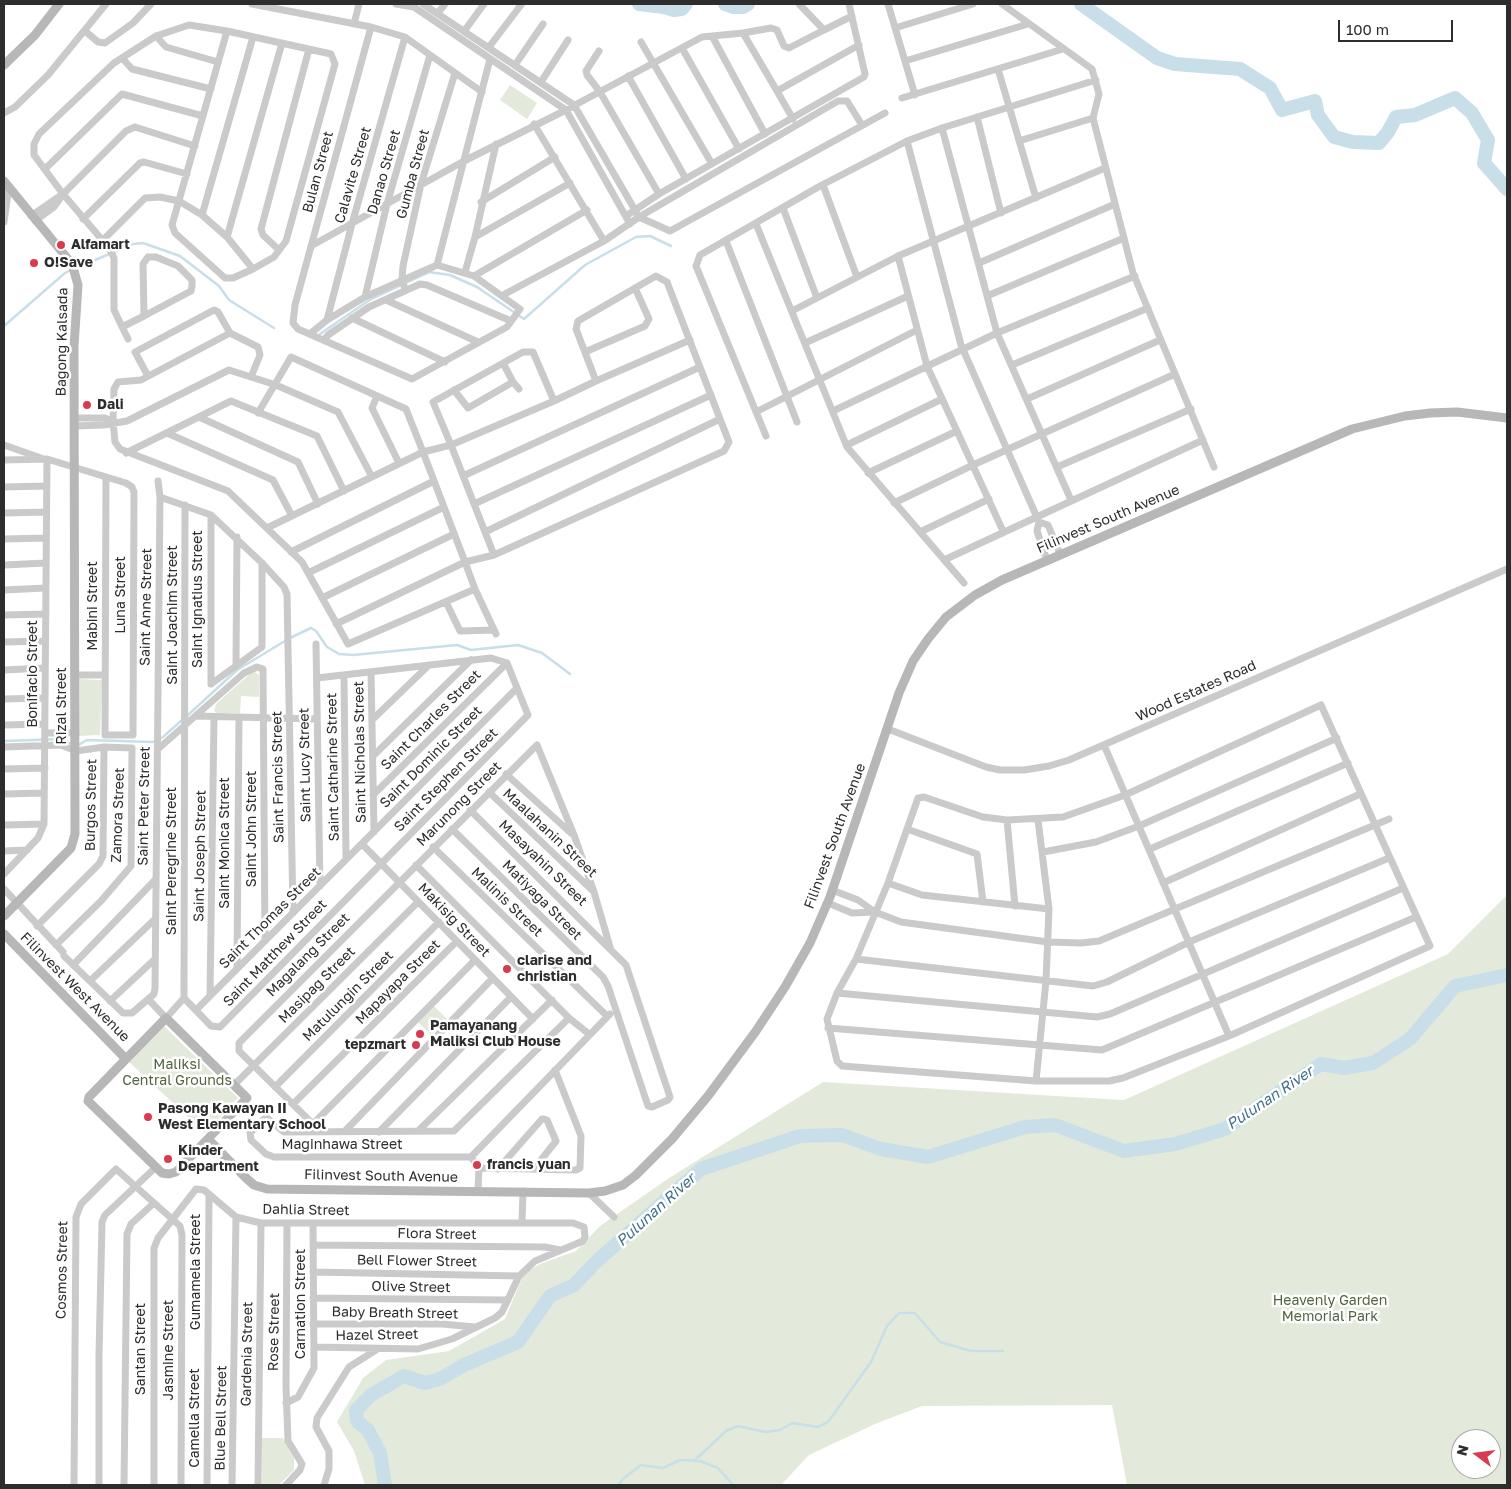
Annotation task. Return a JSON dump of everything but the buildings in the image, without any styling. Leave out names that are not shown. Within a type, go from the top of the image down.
[{"type":"street","points":[[4,65],[34,35],[59,4]]},
{"type":"street","points":[[4,113],[15,107],[48,75],[106,4]]},
{"type":"street","points":[[85,31],[98,42],[105,43],[133,23],[151,4]]},
{"type":"street","points":[[252,4],[371,27],[405,37],[482,92]]},
{"type":"street","points":[[354,24],[359,4]]},
{"type":"street","points":[[396,4],[414,7],[566,110],[630,224]]},
{"type":"street","points":[[423,4],[465,30],[574,105],[639,217],[670,231],[885,112]]},
{"type":"street","points":[[438,13],[445,4]]},
{"type":"street","points":[[465,30],[484,4]]},
{"type":"street","points":[[489,47],[521,5],[519,4]]},
{"type":"street","points":[[798,4],[824,30]]},
{"type":"street","points":[[503,295],[604,241],[639,217],[808,115],[864,77],[859,45],[848,4]]},
{"type":"street","points":[[888,4],[915,94]]},
{"type":"street","points":[[895,28],[973,4]]},
{"type":"street","points":[[1002,4],[1092,70],[1099,94],[1092,118],[1134,276],[1214,467]]},
{"type":"street","points":[[311,246],[464,161],[534,124],[566,110],[702,37],[771,28],[777,30],[784,46],[789,48],[852,16]]},
{"type":"street","points":[[515,64],[544,24]]},
{"type":"street","points":[[905,61],[1028,24]]},
{"type":"street","points":[[128,339],[114,310],[114,258],[109,248],[83,219],[34,155],[34,144],[39,134],[122,58],[156,36],[189,25],[227,31],[331,54],[335,64],[286,241],[274,257],[233,278],[225,278],[175,233],[172,225],[227,31]]},
{"type":"street","name":"Bulan Street","points":[[311,333],[298,329],[293,323],[295,305],[371,27]]},
{"type":"street","points":[[743,33],[793,119]]},
{"type":"street","points":[[156,36],[166,47],[218,62]]},
{"type":"street","points":[[712,36],[766,134]]},
{"type":"street","points":[[202,215],[253,37]]},
{"type":"street","name":"Calavite Street","points":[[327,320],[405,37]]},
{"type":"street","points":[[540,82],[568,40]]},
{"type":"street","points":[[641,42],[712,164]]},
{"type":"street","points":[[227,237],[282,43]]},
{"type":"street","points":[[777,91],[859,45]]},
{"type":"street","points":[[682,48],[739,149]]},
{"type":"street","points":[[279,250],[263,235],[261,229],[309,49]]},
{"type":"street","points":[[902,98],[1063,49]]},
{"type":"street","points":[[599,52],[586,73],[600,92],[659,194]]},
{"type":"street","name":"Danao Street","points":[[365,297],[387,204],[430,55]]},
{"type":"street","points":[[122,58],[132,68],[211,89]]},
{"type":"street","points":[[324,340],[352,318],[386,300],[404,284],[437,264],[490,59]]},
{"type":"street","points":[[998,69],[1036,198]]},
{"type":"street","name":"Gumba Street","points":[[404,284],[422,184],[454,72]]},
{"type":"street","points":[[628,76],[686,178]]},
{"type":"street","points":[[766,436],[696,266],[700,255],[823,185],[907,141],[942,128],[1096,80]]},
{"type":"street","points":[[45,169],[122,94],[203,116]]},
{"type":"street","points":[[626,216],[686,178],[793,119],[808,115],[842,100],[847,101],[862,125]]},
{"type":"street","points":[[977,118],[1001,212]]},
{"type":"street","points":[[1019,141],[1092,118]]},
{"type":"street","points":[[534,124],[604,241]]},
{"type":"street","points":[[33,218],[54,207],[63,194],[126,131],[135,127],[195,146]]},
{"type":"street","points":[[942,128],[997,333],[1071,500]]},
{"type":"street","points":[[907,141],[962,350],[1038,518],[1037,531],[1046,560]]},
{"type":"street","points":[[465,272],[496,144]]},
{"type":"street","points":[[482,202],[555,157]]},
{"type":"street","points":[[83,219],[140,163],[144,162],[187,174]]},
{"type":"street","points":[[792,311],[898,256],[1105,168]]},
{"type":"street","points":[[475,237],[570,183]]},
{"type":"street","points":[[4,222],[6,185]]},
{"type":"street","name":"Bagong Kalsada","points":[[6,185],[74,269],[78,285],[74,346],[75,469]]},
{"type":"street","points":[[823,185],[857,277]]},
{"type":"street","points":[[102,241],[145,198],[160,197],[180,202],[202,215],[227,237],[253,269]]},
{"type":"street","points":[[979,263],[1114,204]]},
{"type":"street","points":[[783,208],[817,298]]},
{"type":"street","points":[[474,276],[587,210]]},
{"type":"street","points":[[756,224],[846,445],[964,583]]},
{"type":"street","points":[[987,296],[1124,238]]},
{"type":"street","points":[[726,241],[797,422]]},
{"type":"street","points":[[898,256],[927,366],[1004,531]]},
{"type":"street","points":[[122,327],[144,316],[191,291],[192,280],[178,266],[156,257],[148,257],[144,260],[144,316]]},
{"type":"street","points":[[437,264],[474,276],[520,309],[515,316],[507,327],[412,379],[311,333],[327,320],[365,297],[404,284],[427,284],[515,316]]},
{"type":"street","points":[[336,624],[465,562],[494,555],[724,451],[729,442],[667,282],[656,276],[578,321],[576,329],[596,381]]},
{"type":"street","points":[[833,411],[997,333],[1134,276]]},
{"type":"street","points":[[585,352],[645,326],[648,319],[635,288]]},
{"type":"street","points":[[805,343],[908,296]]},
{"type":"street","points":[[386,300],[478,342]]},
{"type":"street","points":[[1012,365],[1148,308]]},
{"type":"street","points":[[148,376],[135,352],[214,310],[218,312],[230,333],[258,347],[260,355],[251,377]]},
{"type":"street","points":[[352,318],[444,362]]},
{"type":"street","points":[[756,412],[917,330]]},
{"type":"street","points":[[230,333],[137,381],[123,380],[115,385],[113,422],[115,442],[126,453],[228,491],[302,562],[348,644],[475,589]]},
{"type":"street","points":[[267,528],[423,452],[451,446],[690,340]]},
{"type":"street","points":[[1027,399],[1160,340]]},
{"type":"street","points":[[494,555],[433,402],[523,352],[533,352],[554,401]]},
{"type":"street","points":[[258,413],[292,357],[406,409],[475,589],[495,632],[460,631],[446,602]]},
{"type":"street","points":[[503,363],[519,389]]},
{"type":"street","points":[[463,476],[700,367]]},
{"type":"street","points":[[75,422],[104,425],[127,420],[229,370],[276,385],[338,412],[372,477]]},
{"type":"street","points":[[894,503],[973,465],[1176,374]]},
{"type":"street","points":[[454,390],[468,408],[513,382]]},
{"type":"street","points":[[474,504],[711,395]]},
{"type":"street","points":[[377,396],[372,408],[399,463]]},
{"type":"street","points":[[846,445],[942,399]]},
{"type":"street","points":[[126,453],[231,401],[317,436],[344,491]]},
{"type":"street","points":[[1057,468],[1191,409]]},
{"type":"street","name":"Filinvest South Avenue","points":[[208,1139],[254,1185],[267,1189],[590,1193],[606,1191],[623,1185],[636,1175],[672,1139],[708,1096],[756,1031],[785,987],[810,943],[828,903],[913,662],[928,638],[946,617],[975,595],[1002,580],[1352,429],[1405,416],[1430,413],[1457,412],[1507,418]]},
{"type":"street","points":[[199,417],[298,462],[318,504]]},
{"type":"street","points":[[484,532],[720,419]]},
{"type":"street","points":[[868,473],[957,430]]},
{"type":"street","points":[[166,433],[273,480],[292,516]]},
{"type":"street","points":[[944,560],[1203,440]]},
{"type":"street","name":"Luna Street","points":[[4,445],[75,469],[126,483],[132,487],[134,492],[133,736],[105,736]]},
{"type":"street","points":[[4,460],[46,459]]},
{"type":"street","name":"Bonifacio Street","points":[[44,824],[46,459]]},
{"type":"street","name":"Rizal Street","points":[[4,916],[71,848],[74,834],[76,750],[75,469]]},
{"type":"street","name":"Mabini Street","points":[[105,736],[106,478]]},
{"type":"street","name":"Saint Anne Street","points":[[158,481],[160,497],[158,734]]},
{"type":"street","points":[[291,552],[434,481]]},
{"type":"street","points":[[4,487],[46,486]]},
{"type":"street","name":"Saint Francis Street","points":[[160,497],[211,515],[237,537],[284,587],[287,594],[293,913]]},
{"type":"street","points":[[920,532],[990,499]]},
{"type":"street","name":"Saint Joachim Street","points":[[185,505],[186,724]]},
{"type":"street","points":[[308,574],[444,507]]},
{"type":"street","points":[[4,514],[46,512]]},
{"type":"street","name":"Saint Ignatius Street","points":[[211,515],[211,684],[236,664]]},
{"type":"street","points":[[1038,518],[1048,525],[1060,554]]},
{"type":"street","points":[[322,598],[454,534]]},
{"type":"street","points":[[236,664],[237,537]]},
{"type":"street","points":[[4,539],[46,538]]},
{"type":"street","points":[[4,564],[46,563]]},
{"type":"street","points":[[236,664],[262,647],[262,563]]},
{"type":"street","name":"Wood Estates Road","points":[[888,729],[970,762],[1000,770],[1049,766],[1104,745],[1507,569]]},
{"type":"street","points":[[4,590],[46,588]]},
{"type":"street","points":[[4,616],[46,614]]},
{"type":"street","points":[[4,642],[46,640]]},
{"type":"street","name":"Saint Lucy Street","points":[[316,644],[320,886]]},
{"type":"street","points":[[316,678],[491,658],[506,662],[517,688]]},
{"type":"street","points":[[373,756],[471,660]]},
{"type":"street","name":"Saint Charles Street","points":[[373,795],[506,662]]},
{"type":"street","points":[[372,720],[429,665]]},
{"type":"street","name":"Saint John Street","points":[[196,716],[244,673],[257,667],[263,670],[265,718],[265,940]]},
{"type":"street","points":[[4,670],[45,668]]},
{"type":"street","name":"Saint Nicholas Street","points":[[371,672],[374,832]]},
{"type":"street","name":"Saint Catharine Street","points":[[344,674],[346,859]]},
{"type":"street","points":[[76,675],[105,676]]},
{"type":"street","name":"Saint Stephen Street","points":[[381,863],[528,715],[517,688]]},
{"type":"street","name":"Saint Dominic Street","points":[[362,844],[517,688]]},
{"type":"street","points":[[4,699],[45,698]]},
{"type":"street","points":[[1321,705],[1348,763],[1360,794],[1430,946],[1229,1036],[1123,1078],[1110,1081],[1036,1081],[842,1066],[837,1061],[827,1019],[837,993],[856,959],[888,883],[918,798],[924,798],[983,817],[1007,820],[1038,820],[1063,817],[1125,795],[1321,705]]},
{"type":"street","points":[[158,746],[196,716],[317,719]]},
{"type":"street","name":"Saint Joseph Street","points":[[210,995],[214,717]]},
{"type":"street","name":"Saint Monica Street","points":[[237,968],[239,718]]},
{"type":"street","points":[[4,726],[45,724]]},
{"type":"street","name":"Saint Peregrine Street","points":[[184,998],[186,724]]},
{"type":"street","name":"Saint Peter Street","points":[[149,1000],[156,988],[155,919],[158,734]]},
{"type":"street","points":[[4,746],[76,736]]},
{"type":"street","points":[[1043,852],[1096,842],[1139,826],[1336,738]]},
{"type":"street","points":[[45,739],[76,750],[104,747]]},
{"type":"street","name":"Marunong Street","points":[[399,882],[537,744],[574,836]]},
{"type":"street","points":[[1104,745],[1229,1036]]},
{"type":"street","name":"Zamora Street","points":[[56,945],[100,901],[131,866],[132,748],[104,747]]},
{"type":"street","name":"Burgos Street","points":[[37,926],[99,864],[104,856],[104,747]]},
{"type":"street","points":[[1150,849],[1348,763]]},
{"type":"street","points":[[4,769],[45,768]]},
{"type":"street","points":[[506,774],[574,836],[594,892],[610,947]]},
{"type":"street","name":"Maalahanin Street","points":[[489,792],[594,892]]},
{"type":"street","points":[[4,794],[44,793]]},
{"type":"street","points":[[1163,882],[1360,794]]},
{"type":"street","name":"Masayahin Street","points":[[470,810],[598,934],[630,972],[670,1097],[668,1100],[648,1106]]},
{"type":"street","points":[[832,890],[858,900],[875,912],[918,926],[1048,942],[1080,944],[1099,941],[1175,907],[1390,819]]},
{"type":"street","points":[[1007,820],[1015,906]]},
{"type":"street","points":[[1036,1081],[1046,982],[1049,909],[1038,820]]},
{"type":"street","points":[[4,825],[44,824],[42,832],[28,850],[4,874]]},
{"type":"street","name":"Matiyaga Street","points":[[452,829],[603,977],[608,986],[648,1106]]},
{"type":"street","points":[[907,829],[977,854],[983,902]]},
{"type":"street","name":"Saint Thomas Street","points":[[196,1010],[362,844]]},
{"type":"street","name":"Makisig Street","points":[[362,844],[532,1019]]},
{"type":"street","name":"Malinis Street","points":[[433,847],[607,1016]]},
{"type":"street","points":[[4,851],[28,850]]},
{"type":"street","points":[[856,959],[1093,986],[1107,982],[1189,942],[1389,858]]},
{"type":"street","name":"Saint Matthew Street","points":[[184,998],[211,1026],[220,1027],[381,863]]},
{"type":"street","points":[[416,865],[569,1018],[589,1034]]},
{"type":"street","name":"Saint Peter Street","points":[[73,965],[156,879]]},
{"type":"street","name":"Magalang Street","points":[[253,1066],[237,1048],[239,1043],[399,882]]},
{"type":"street","points":[[888,883],[922,895],[1049,909]]},
{"type":"street","points":[[837,993],[1097,1017],[1110,1014],[1403,888]]},
{"type":"street","points":[[4,889],[73,965],[123,1013],[132,1014],[149,1000],[166,1018],[247,1098],[176,1172],[162,1173],[88,1101],[89,1097],[166,1018],[184,998]]},
{"type":"street","name":"Masipag Street","points":[[234,1085],[418,902]]},
{"type":"street","points":[[828,903],[852,913],[875,912]]},
{"type":"street","points":[[828,1028],[1102,1050],[1416,917]]},
{"type":"street","points":[[90,981],[155,919]]},
{"type":"street","name":"Matulungin Street","points":[[275,1087],[438,922]]},
{"type":"street","name":"Filinvest West Avenue","points":[[4,934],[126,1059]]},
{"type":"street","name":"Mapayapa Street","points":[[293,1104],[457,941]]},
{"type":"street","points":[[110,1001],[155,959]]},
{"type":"street","points":[[313,1124],[475,960]]},
{"type":"street","points":[[345,1131],[493,978]]},
{"type":"street","points":[[379,1132],[511,997]]},
{"type":"street","points":[[418,1132],[552,1000]]},
{"type":"street","points":[[478,1191],[479,1168],[471,1157],[589,1034],[607,1016],[615,1011]]},
{"type":"street","points":[[253,1066],[320,1131],[448,1132],[459,1129],[569,1018]]},
{"type":"street","points":[[479,1168],[576,1170],[580,1168],[581,1136],[555,1070]]},
{"type":"street","name":"Maginhawa Street","points":[[320,1131],[284,1132],[266,1117],[249,1136],[266,1154],[274,1157],[471,1157]]},
{"type":"street","points":[[498,1169],[544,1119],[547,1120],[556,1141],[534,1169]]},
{"type":"street","points":[[99,1485],[102,1222],[156,1166]]},
{"type":"street","name":"Cosmos Street","points":[[74,1485],[73,1354],[77,1210],[113,1170],[119,1170],[136,1185]]},
{"type":"street","points":[[136,1185],[172,1218],[196,1189],[204,1190],[209,1195]]},
{"type":"street","points":[[522,1222],[523,1191]]},
{"type":"street","points":[[590,1193],[614,1217]]},
{"type":"street","name":"Dahlia Street","points":[[209,1195],[236,1217],[261,1223],[572,1223]]},
{"type":"street","name":"Gumamela Street","points":[[208,1350],[209,1195]]},
{"type":"street","points":[[124,1485],[128,1229],[154,1203]]},
{"type":"street","name":"Blue Bell Street","points":[[232,1485],[236,1217]]},
{"type":"street","name":"Santan Street","points":[[154,1485],[154,1248],[158,1238],[172,1218]]},
{"type":"street","name":"Jasmine Street","points":[[172,1218],[180,1226],[182,1235],[181,1485]]},
{"type":"street","name":"Gardenia Street","points":[[258,1485],[261,1223]]},
{"type":"street","name":"Rose Street","points":[[286,1485],[300,1470],[302,1464],[288,1441],[286,1403],[287,1223]]},
{"type":"street","name":"Carnation Street","points":[[286,1403],[298,1397],[314,1368],[313,1223]]},
{"type":"street","name":"Hazel Street","points":[[314,1347],[376,1350],[418,1349],[452,1339],[477,1327],[495,1318],[502,1312],[519,1276],[535,1261],[576,1245],[585,1237],[584,1227],[572,1223]]},
{"type":"street","name":"Flora Street","points":[[313,1245],[545,1247],[561,1250]]},
{"type":"street","name":"Bell Flower Street","points":[[313,1272],[519,1276]]},
{"type":"street","name":"Olive Street","points":[[313,1298],[508,1300]]},
{"type":"street","name":"Baby Breath Street","points":[[313,1324],[442,1324],[477,1327]]},
{"type":"street","name":"Camella Street","points":[[207,1485],[208,1350]]},
{"type":"street","points":[[324,1485],[329,1469],[329,1451],[316,1427],[317,1418],[349,1367],[376,1350]]},
{"type":"green space","points":[[510,85],[537,103],[527,119],[500,100]]},
{"type":"green space","points":[[253,671],[259,675],[259,697],[241,696],[240,713],[217,713],[214,711],[216,704]]},
{"type":"green space","points":[[79,679],[102,680],[100,735],[79,736]]},
{"type":"green space","name":"Heavenly Garden Memorial Park","points":[[1507,895],[1507,1485],[1127,1485],[1112,1405],[922,1406],[875,1424],[809,1455],[781,1485],[365,1485],[354,1451],[337,1422],[363,1378],[386,1360],[449,1351],[505,1319],[524,1273],[540,1264],[576,1251],[600,1226],[669,1178],[823,1082],[1124,1100],[1448,954]]},
{"type":"green space","points":[[433,1005],[447,1019],[431,1035],[417,1021]]},
{"type":"green space","name":"Maliksi Central Grounds","points":[[164,1026],[238,1098],[205,1133],[129,1062]]},
{"type":"green space","points":[[262,1438],[283,1438],[294,1458],[294,1470],[279,1485],[262,1485]]},
{"type":"waterway","points":[[639,4],[674,10],[682,9],[686,4]]},
{"type":"waterway","points":[[725,4],[733,7],[743,7],[748,4]]},
{"type":"waterway","points":[[1081,4],[1157,58],[1175,64],[1240,69],[1270,88],[1282,110],[1315,101],[1318,115],[1334,137],[1353,142],[1379,143],[1388,132],[1396,117],[1415,115],[1455,98],[1472,113],[1488,140],[1484,163],[1507,189]]},
{"type":"waterway","points":[[320,334],[371,299],[429,272],[450,275],[477,287],[524,319],[585,265],[636,237],[650,236],[671,246]]},
{"type":"waterway","points":[[76,268],[133,244],[143,243],[180,256],[219,286],[229,300],[274,328]]},
{"type":"waterway","points":[[4,326],[65,273],[71,270]]},
{"type":"waterway","points":[[290,638],[311,628],[316,631],[327,647],[339,654],[353,655],[457,645],[471,650],[518,645],[542,653],[570,674]]},
{"type":"waterway","points":[[187,716],[237,670],[285,641]]},
{"type":"waterway","points":[[4,741],[63,739],[69,743],[80,744],[87,740],[153,742],[163,737],[182,720]]},
{"type":"waterway","name":"Pulunan River","points":[[385,1485],[380,1453],[368,1430],[357,1421],[356,1410],[371,1395],[404,1376],[425,1383],[440,1379],[464,1365],[518,1342],[550,1296],[574,1285],[597,1261],[701,1169],[800,1136],[842,1135],[881,1149],[928,1157],[1025,1127],[1055,1125],[1124,1151],[1175,1144],[1225,1129],[1321,1064],[1344,1068],[1373,1063],[1410,1039],[1455,986],[1507,975]]},
{"type":"waterway","points":[[694,1461],[726,1431],[738,1426],[765,1432],[780,1430],[792,1423],[818,1427],[828,1422],[871,1362],[887,1326],[899,1313],[915,1313],[940,1342],[971,1351],[1003,1351]]},
{"type":"waterway","points":[[618,1485],[641,1465],[663,1468],[680,1460],[700,1461],[718,1468],[733,1485]]},
{"type":"place","name":"Alfamart","points":[[61,245]]},
{"type":"place","name":"O!Save","points":[[34,263]]},
{"type":"place","name":"Dali","points":[[87,405]]},
{"type":"place","name":"clarise and christian","points":[[507,969]]},
{"type":"place","name":"Pamayanang Maliksi Club House","points":[[420,1034]]},
{"type":"place","name":"tepzmart","points":[[416,1045]]},
{"type":"place","name":"Pasong Kawayan II West Elementary School","points":[[148,1117]]},
{"type":"place","name":"Kinder Department","points":[[168,1159]]},
{"type":"place","name":"francis yuan","points":[[477,1165]]}]
